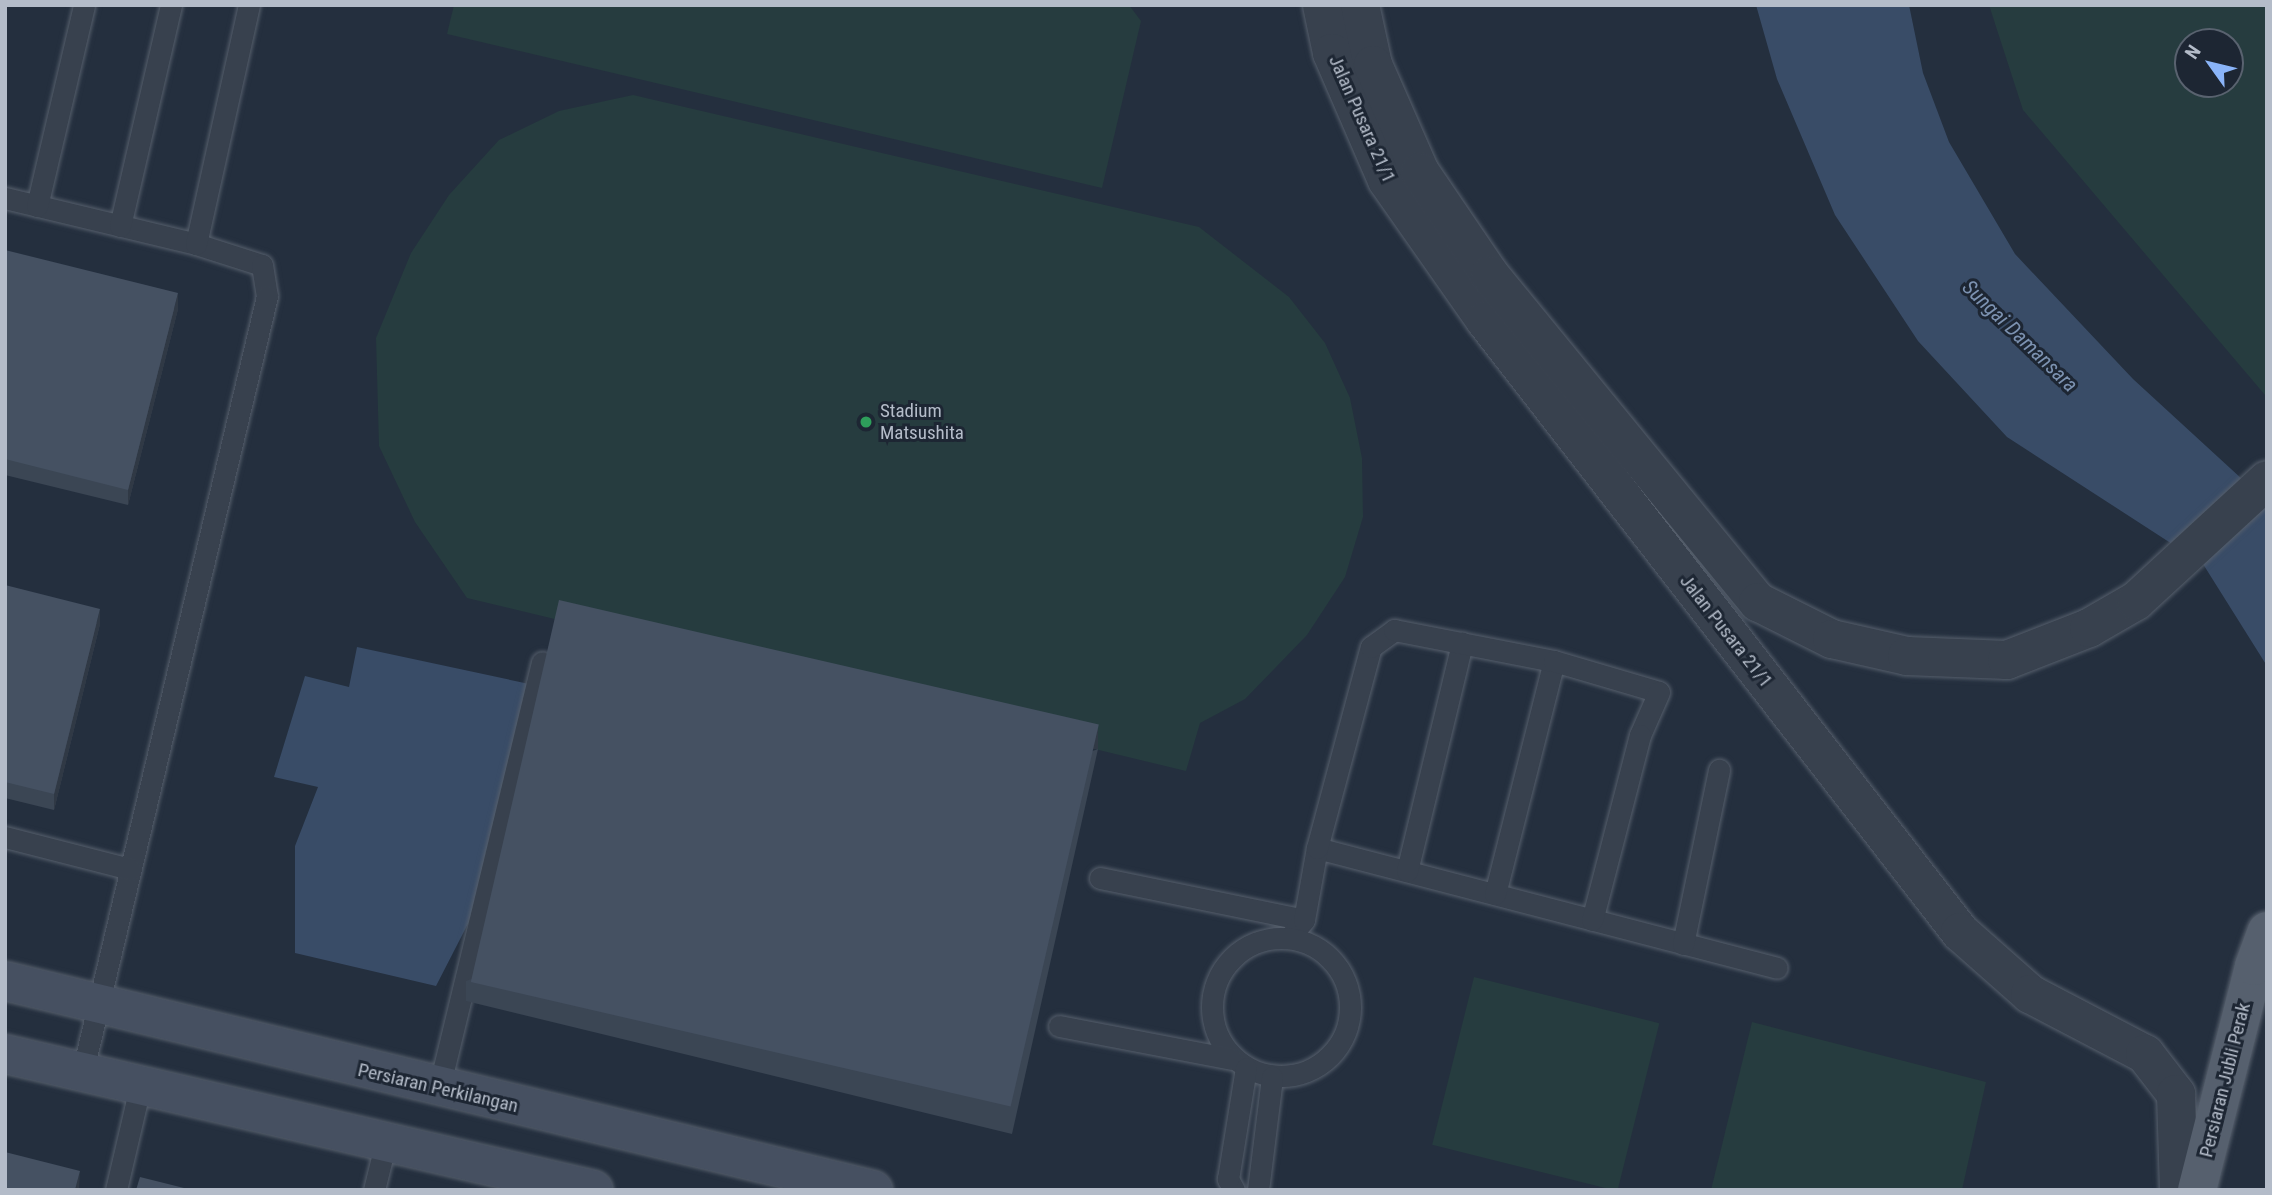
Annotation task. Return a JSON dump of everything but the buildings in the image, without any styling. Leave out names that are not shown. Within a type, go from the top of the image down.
[{"type":"main road","name":"Persiaran Jubli Perak","points":[[2197,1190],[2260,949]]},
{"type":"main road","name":"Persiaran Perkilangan","points":[[5,981],[439,1088],[873,1190]]},
{"type":"main road","points":[[5,1054],[82,1074],[594,1190]]},
{"type":"street","name":"Jalan Pusara 21/1","points":[[1322,5],[1332,53],[1387,180],[1485,320],[1960,932],[2030,994],[2145,1054],[2176,1094],[2179,1190]]},
{"type":"street","name":"Jalan Pusara 21/1","points":[[1360,5],[1373,65],[1420,172],[1490,275],[1758,602],[1845,642],[1907,656],[2007,660],[2089,628],[2136,601],[2267,480]]},
{"type":"lane","points":[[37,206],[84,5]]},
{"type":"lane","points":[[120,226],[171,5]]},
{"type":"lane","points":[[196,244],[249,5]]},
{"type":"lane","points":[[5,198],[196,244],[262,265],[267,296],[82,1074]]},
{"type":"lane","points":[[1290,937],[1304,920],[1317,848],[1371,648],[1394,630],[1554,661],[1659,692],[1640,735],[1592,919]]},
{"type":"lane","points":[[1407,871],[1462,643]]},
{"type":"lane","points":[[1495,894],[1554,661]]},
{"type":"lane","points":[[439,1088],[542,662]]},
{"type":"lane","points":[[1684,944],[1719,770]]},
{"type":"lane","points":[[5,836],[130,869]]},
{"type":"lane","points":[[1317,848],[1777,968]]},
{"type":"lane","points":[[1100,878],[1304,920]]},
{"type":"lane","points":[[1059,1026],[1239,1063],[1272,1077],[1315,1069],[1345,1037],[1350,993],[1329,955],[1290,937],[1247,945],[1217,977],[1211,1021],[1239,1063],[1228,1179],[1234,1190]]},
{"type":"lane","points":[[1258,1190],[1272,1077]]},
{"type":"lane","points":[[116,1190],[140,1087]]},
{"type":"lane","points":[[374,1190],[386,1141]]},
{"type":"green space","points":[[454,5],[1129,5],[1141,21],[1102,188],[447,34]]},
{"type":"green space","points":[[1989,5],[2267,5],[2265,395],[2023,110]]},
{"type":"green space","name":"Stadium Matsushita","points":[[633,95],[1199,227],[1289,297],[1325,343],[1350,398],[1362,458],[1363,517],[1345,577],[1307,635],[1245,699],[1200,723],[1186,771],[467,598],[415,522],[379,446],[376,338],[411,253],[449,195],[499,140],[559,111]]},
{"type":"green space","points":[[1474,977],[1659,1023],[1618,1190],[1432,1145]]},
{"type":"green space","points":[[1752,1022],[1986,1082],[1962,1190],[1711,1190]]},
{"type":"water","name":"Sungai Damansara","points":[[1756,5],[1909,5],[1923,73],[1949,142],[2015,254],[2133,379],[2267,502],[2267,666],[2203,564],[2007,437],[1918,341],[1835,215],[1777,79]]},
{"type":"water","points":[[357,647],[534,685],[473,914],[436,986],[295,953],[295,846],[318,787],[274,777],[305,676],[349,687]]},
{"type":"place","name":"Stadium Matsushita","points":[[866,422]]}]
